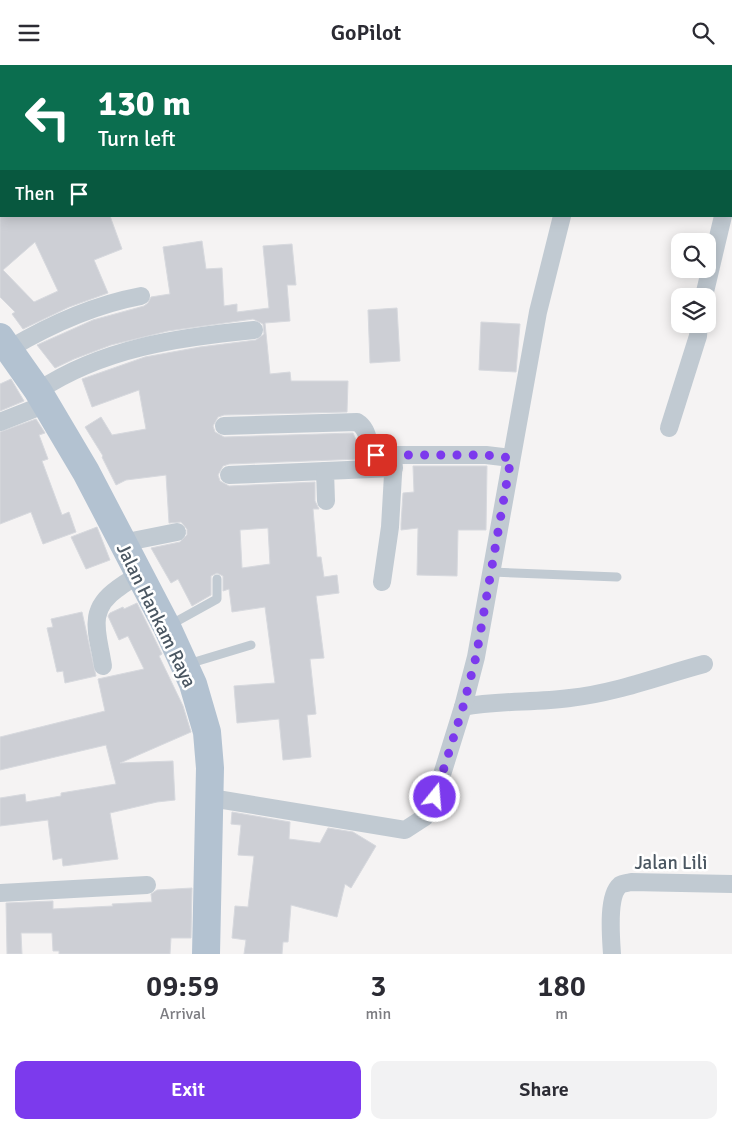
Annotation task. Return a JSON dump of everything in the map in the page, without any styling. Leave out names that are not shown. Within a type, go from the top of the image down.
[{"type":"main road","name":"Jalan Hankam Raya","points":[[5,343],[42,398],[86,472],[140,575],[181,621],[185,665],[198,697],[207,732],[211,798],[206,954]]},
{"type":"street","points":[[211,798],[405,830],[425,817],[435,797],[463,707],[476,657],[485,598],[492,572],[538,312],[562,217]]},
{"type":"street","points":[[706,288],[723,217]]},
{"type":"street","points":[[5,343],[104,304],[141,296]]},
{"type":"street","points":[[0,422],[42,398],[62,375],[142,346],[197,335],[254,330]]},
{"type":"street","points":[[669,429],[698,333]]},
{"type":"street","points":[[224,426],[358,422],[364,426],[371,449],[376,455],[394,463]]},
{"type":"street","points":[[229,475],[325,471],[449,454],[511,458]]},
{"type":"street","points":[[382,582],[394,463]]},
{"type":"street","points":[[325,471],[326,501]]},
{"type":"street","points":[[122,543],[177,532]]},
{"type":"street","points":[[104,665],[96,619],[98,609],[102,601],[110,593],[140,575]]},
{"type":"street","points":[[463,707],[491,701],[572,698],[621,688],[704,664]]},
{"type":"street","name":"Jalan Lili","points":[[612,954],[612,904],[614,894],[620,885],[631,882],[732,884]]},
{"type":"street","points":[[0,893],[147,885]]},
{"type":"lane","points":[[492,572],[617,577]]},
{"type":"lane","points":[[181,621],[217,599],[217,579]]},
{"type":"lane","points":[[185,665],[251,645]]},
{"type":"building","points":[[0,217],[110,217],[122,249],[94,260],[108,293],[69,307],[23,329],[12,314],[15,312],[0,297]],"holes":[[[35,242],[58,291],[34,302],[3,270]]]},
{"type":"building","points":[[202,241],[206,269],[222,268],[224,306],[237,304],[237,312],[269,308],[263,246],[292,244],[296,285],[287,285],[290,321],[265,323],[270,374],[290,372],[291,381],[348,381],[347,412],[224,415],[218,417],[213,426],[215,432],[224,437],[353,433],[360,449],[361,459],[229,464],[223,466],[218,475],[220,481],[229,486],[315,482],[315,501],[319,509],[313,509],[317,557],[321,557],[324,577],[337,575],[339,593],[316,596],[324,658],[310,659],[316,714],[307,715],[311,757],[283,760],[279,719],[237,723],[234,686],[275,683],[265,607],[232,612],[229,589],[223,591],[223,576],[217,573],[211,576],[211,595],[192,606],[178,579],[171,583],[151,548],[180,542],[187,535],[187,529],[181,522],[169,523],[166,475],[126,480],[116,485],[103,456],[85,427],[101,417],[112,435],[146,429],[139,390],[92,407],[82,379],[145,357],[200,347],[256,340],[264,334],[263,324],[253,319],[168,331],[111,345],[55,368],[37,345],[93,320],[144,306],[151,297],[170,294],[163,247]],"holes":[[[268,528],[270,564],[242,568],[240,530]]]},
{"type":"building","points":[[397,308],[400,361],[370,363],[368,310]]},
{"type":"building","points":[[481,322],[520,324],[516,372],[479,370]]},
{"type":"building","points":[[11,379],[24,401],[0,411],[0,384]]},
{"type":"building","points":[[36,419],[45,433],[39,435],[48,459],[42,461],[62,515],[69,512],[76,532],[43,544],[31,512],[0,524],[0,432]]},
{"type":"building","points":[[413,466],[487,466],[486,530],[458,530],[457,576],[417,575],[418,528],[401,530],[403,493],[414,492]]},
{"type":"building","points":[[97,527],[110,560],[86,569],[71,537]]},
{"type":"building","points":[[137,603],[162,654],[159,656],[183,706],[191,732],[120,763],[173,761],[175,800],[157,802],[110,813],[118,859],[63,866],[62,858],[53,860],[48,820],[0,826],[0,798],[25,794],[26,802],[61,796],[61,793],[116,784],[106,745],[0,770],[0,737],[105,711],[98,679],[144,669],[128,636],[119,640],[108,616],[110,613],[123,607],[124,609]]},
{"type":"building","points":[[82,612],[96,676],[65,683],[63,671],[57,672],[47,628],[53,627],[51,619]]},
{"type":"building","points":[[232,812],[290,822],[289,839],[320,843],[328,828],[353,832],[376,846],[351,888],[345,884],[337,917],[291,905],[288,942],[283,942],[282,954],[244,954],[246,940],[232,938],[235,906],[248,907],[254,856],[238,855],[241,825],[231,824]]},
{"type":"building","points":[[192,888],[191,938],[171,938],[170,954],[59,954],[59,951],[53,951],[52,933],[21,933],[22,954],[7,954],[6,903],[53,901],[53,909],[113,906],[112,904],[152,902],[151,894],[157,890]]},
{"type":"route","points":[[376,455],[394,457],[449,454],[511,458],[476,657],[463,707],[435,797]]}]
